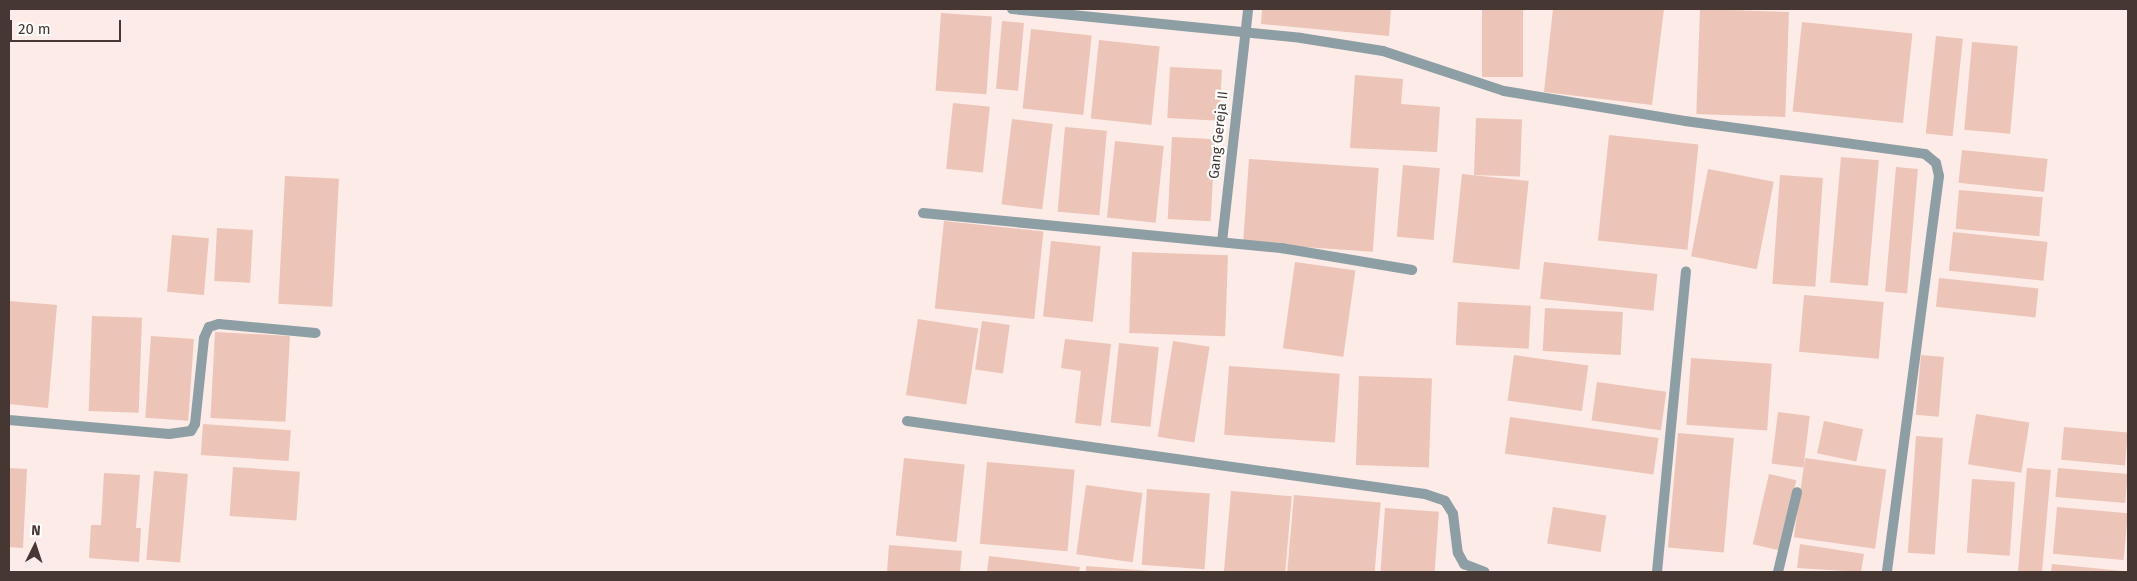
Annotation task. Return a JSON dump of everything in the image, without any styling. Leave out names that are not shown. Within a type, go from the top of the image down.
[{"type":"street","points":[[1012,9],[1245,31],[1383,51],[1504,91],[1685,121],[1925,154],[1936,163],[1939,176],[1886,572]]},
{"type":"street","name":"Gang Gereja II","points":[[1222,242],[1248,9]]},
{"type":"street","points":[[922,213],[1222,242],[1412,270]]},
{"type":"street","points":[[1657,572],[1686,271]]},
{"type":"street","points":[[9,420],[169,434],[190,431],[195,424],[204,338],[209,327],[219,324],[316,333]]},
{"type":"street","points":[[907,421],[1425,494],[1445,501],[1453,514],[1458,553],[1464,564],[1485,572],[1492,572]]},
{"type":"street","points":[[1778,572],[1797,492]]},
{"type":"building","points":[[1262,9],[1391,9],[1389,36],[1261,24]]},
{"type":"building","points":[[1482,9],[1523,9],[1523,77],[1482,77]]},
{"type":"building","points":[[1553,9],[1664,9],[1652,105],[1544,92]]},
{"type":"building","points":[[1700,9],[1789,12],[1785,117],[1696,114]]},
{"type":"building","points":[[941,13],[992,17],[986,94],[936,91]]},
{"type":"building","points":[[1002,21],[1024,23],[1018,91],[996,89]]},
{"type":"building","points":[[1802,22],[1912,34],[1903,123],[1793,112]]},
{"type":"building","points":[[1031,29],[1092,35],[1083,115],[1023,109]]},
{"type":"building","points":[[1936,36],[1963,39],[1953,136],[1926,133]]},
{"type":"building","points":[[1099,40],[1160,46],[1151,125],[1091,119]]},
{"type":"building","points":[[1972,42],[2018,46],[2010,134],[1964,130]]},
{"type":"building","points":[[1170,67],[1222,70],[1219,121],[1167,118]]},
{"type":"building","points":[[1355,75],[1403,79],[1401,104],[1440,107],[1437,152],[1350,148]]},
{"type":"building","points":[[953,103],[990,107],[983,173],[946,169]]},
{"type":"building","points":[[1476,118],[1522,120],[1520,177],[1474,175]]},
{"type":"building","points":[[1012,119],[1053,124],[1042,209],[1002,204]]},
{"type":"building","points":[[1065,127],[1107,131],[1099,215],[1058,212]]},
{"type":"building","points":[[1609,135],[1699,144],[1687,250],[1598,240]]},
{"type":"building","points":[[1172,137],[1215,139],[1211,221],[1168,219]]},
{"type":"building","points":[[1115,141],[1164,146],[1156,223],[1107,218]]},
{"type":"building","points":[[1962,150],[2048,159],[2044,192],[1959,183]]},
{"type":"building","points":[[1841,157],[1879,160],[1868,286],[1830,283]]},
{"type":"building","points":[[1249,159],[1379,168],[1373,252],[1243,243]]},
{"type":"building","points":[[1403,165],[1440,168],[1434,240],[1397,237]]},
{"type":"building","points":[[1896,167],[1918,169],[1907,293],[1885,292]]},
{"type":"building","points":[[1708,169],[1774,182],[1757,269],[1691,256]]},
{"type":"building","points":[[1462,174],[1529,181],[1519,270],[1453,263]]},
{"type":"building","points":[[1780,175],[1823,178],[1815,287],[1772,284]]},
{"type":"building","points":[[285,176],[339,179],[332,307],[278,304]]},
{"type":"building","points":[[1959,190],[2043,197],[2039,236],[1956,229]]},
{"type":"building","points":[[944,221],[1043,231],[1034,319],[935,309]]},
{"type":"building","points":[[217,228],[253,230],[250,283],[214,281]]},
{"type":"building","points":[[1953,232],[2047,242],[2043,281],[1949,271]]},
{"type":"building","points":[[172,235],[209,238],[204,295],[167,292]]},
{"type":"building","points":[[1051,241],[1101,246],[1093,322],[1043,317]]},
{"type":"building","points":[[1132,252],[1228,255],[1225,336],[1129,333]]},
{"type":"building","points":[[1295,262],[1355,270],[1343,357],[1283,348]]},
{"type":"building","points":[[1544,262],[1657,274],[1654,311],[1540,299]]},
{"type":"building","points":[[1939,278],[2038,288],[2035,317],[1936,307]]},
{"type":"building","points":[[1804,295],[1884,302],[1879,359],[1799,352]]},
{"type":"building","points":[[9,301],[57,305],[48,408],[9,404]]},
{"type":"building","points":[[1458,302],[1531,306],[1529,349],[1456,345]]},
{"type":"building","points":[[1545,308],[1623,312],[1621,355],[1543,351]]},
{"type":"building","points":[[92,316],[142,318],[139,413],[89,411]]},
{"type":"building","points":[[918,319],[978,329],[966,405],[906,395]]},
{"type":"building","points":[[982,321],[1010,325],[1003,373],[975,370]]},
{"type":"building","points":[[215,332],[290,336],[285,422],[210,418]]},
{"type":"building","points":[[151,336],[194,339],[188,421],[145,418]]},
{"type":"building","points":[[1065,339],[1111,344],[1101,426],[1075,423],[1081,371],[1061,368]]},
{"type":"building","points":[[1173,341],[1210,347],[1194,443],[1158,437]]},
{"type":"building","points":[[1119,343],[1159,347],[1150,427],[1111,423]]},
{"type":"building","points":[[1514,355],[1588,365],[1582,411],[1508,401]]},
{"type":"building","points":[[1921,355],[1944,357],[1939,417],[1916,415]]},
{"type":"building","points":[[1691,358],[1772,364],[1767,430],[1686,425]]},
{"type":"building","points":[[1229,366],[1340,374],[1335,443],[1224,435]]},
{"type":"building","points":[[1359,376],[1432,379],[1429,467],[1356,465]]},
{"type":"building","points":[[1597,382],[1666,392],[1661,430],[1592,421]]},
{"type":"building","points":[[1778,412],[1810,416],[1803,468],[1772,464]]},
{"type":"building","points":[[1976,414],[2029,422],[2021,473],[1968,464]]},
{"type":"building","points":[[1510,417],[1659,438],[1653,475],[1505,454]]},
{"type":"building","points":[[1824,421],[1863,429],[1856,462],[1817,453]]},
{"type":"building","points":[[203,424],[291,430],[289,461],[201,455]]},
{"type":"building","points":[[2064,427],[2128,433],[2125,465],[2061,460]]},
{"type":"building","points":[[1678,433],[1734,438],[1724,552],[1668,548]]},
{"type":"building","points":[[1916,436],[1943,438],[1935,555],[1908,553]]},
{"type":"building","points":[[904,458],[965,464],[957,542],[896,536]]},
{"type":"building","points":[[1805,458],[1886,469],[1875,549],[1794,537]]},
{"type":"building","points":[[987,462],[1075,470],[1068,551],[980,544]]},
{"type":"building","points":[[233,467],[300,472],[296,521],[230,516]]},
{"type":"building","points":[[9,468],[27,469],[23,548],[9,547]]},
{"type":"building","points":[[2027,468],[2051,470],[2042,572],[2018,572]]},
{"type":"building","points":[[2058,468],[2128,474],[2125,503],[2055,497]]},
{"type":"building","points":[[154,471],[188,474],[180,563],[146,560]]},
{"type":"building","points":[[104,473],[140,475],[136,528],[141,528],[139,562],[89,558],[91,525],[101,525]]},
{"type":"building","points":[[1769,474],[1796,480],[1780,550],[1753,544]]},
{"type":"building","points":[[1972,479],[2015,482],[2010,556],[1967,553]]},
{"type":"building","points":[[1086,485],[1142,493],[1133,562],[1076,554]]},
{"type":"building","points":[[1147,489],[1210,493],[1205,569],[1142,565]]},
{"type":"building","points":[[1231,491],[1292,496],[1285,572],[1224,572]]},
{"type":"building","points":[[1294,495],[1381,503],[1375,572],[1287,572]]},
{"type":"building","points":[[1553,507],[1606,515],[1601,552],[1547,544]]},
{"type":"building","points":[[2057,507],[2128,513],[2124,560],[2053,554]]},
{"type":"building","points":[[1385,508],[1439,512],[1435,572],[1381,572]]},
{"type":"building","points":[[1800,544],[1864,554],[1861,572],[1797,568]]},
{"type":"building","points":[[889,545],[962,551],[960,572],[887,572]]},
{"type":"building","points":[[989,556],[1080,567],[1079,572],[987,572]]},
{"type":"building","points":[[2052,564],[2123,571],[2123,572],[2051,572]]},
{"type":"building","points":[[1086,566],[1151,571],[1151,572],[1086,572]]}]
